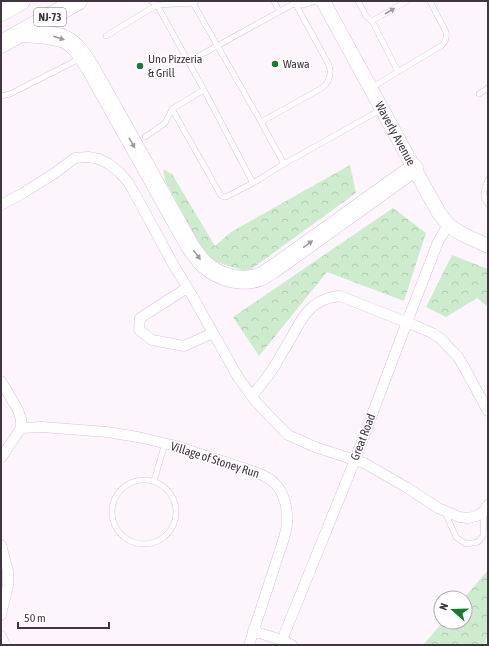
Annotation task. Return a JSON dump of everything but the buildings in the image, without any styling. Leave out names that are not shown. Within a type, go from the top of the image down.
[{"type":"highway","name":"NJ-73","points":[[1,44],[78,1]]},
{"type":"highway","points":[[21,33],[53,36],[64,39],[73,45],[83,57],[190,246],[202,263],[214,272],[228,279],[244,280],[260,276],[276,267],[414,168]]},
{"type":"street","name":"Waverly Avenue","points":[[324,2],[431,199],[448,225],[462,234],[488,246]]},
{"type":"street","points":[[1,205],[55,173],[76,158],[88,157],[99,159],[109,164],[128,182],[238,377],[256,402],[288,435],[315,447],[355,460],[376,470],[438,508],[459,517],[468,518],[477,516],[486,508]]},
{"type":"street","name":"Great Road","points":[[282,640],[355,460],[406,322],[438,242],[448,225]]},
{"type":"street","points":[[187,288],[140,318],[139,330],[152,340],[184,346],[213,333]]},
{"type":"street","points":[[252,396],[275,365],[301,319],[315,304],[332,296],[340,296],[432,333],[441,339],[458,357],[488,411]]},
{"type":"street","points":[[1,381],[20,414],[21,419],[21,428],[1,458]]},
{"type":"street","name":"Village of Stoney Run","points":[[21,428],[42,427],[107,432],[165,443],[267,477],[277,485],[284,497],[287,524],[284,538],[253,631]]},
{"type":"street","points":[[1,545],[8,571],[8,586],[2,609]]},
{"type":"street","points":[[249,645],[253,631],[282,640],[292,645]]},
{"type":"street","points":[[1,636],[5,645]]},
{"type":"lane","points":[[151,1],[158,3],[195,2],[217,45],[284,164]]},
{"type":"lane","points":[[274,1],[279,11]]},
{"type":"lane","points":[[358,1],[366,16],[372,21],[398,72]]},
{"type":"lane","points":[[372,21],[408,1]]},
{"type":"lane","points":[[370,88],[444,43],[446,32],[430,1]]},
{"type":"lane","points":[[188,62],[295,2]]},
{"type":"lane","points":[[295,2],[302,5],[313,2],[324,2]]},
{"type":"lane","points":[[261,122],[322,88],[325,86],[329,78],[329,65],[295,2]]},
{"type":"lane","points":[[106,36],[158,3]]},
{"type":"lane","points":[[158,3],[253,183]]},
{"type":"lane","points":[[1,96],[10,94],[83,57]]},
{"type":"lane","points":[[478,94],[488,88]]},
{"type":"lane","points":[[145,137],[165,123],[172,109],[204,90]]},
{"type":"lane","points":[[172,109],[221,195],[224,197],[227,197],[253,183],[382,109]]},
{"type":"lane","points":[[488,180],[484,194],[488,204]]},
{"type":"lane","points":[[154,481],[165,443]]},
{"type":"lane","points":[[143,479],[154,481],[164,486],[172,495],[176,505],[176,516],[172,527],[166,536],[157,542],[137,544],[127,540],[119,533],[113,520],[112,504],[116,495],[123,487],[132,482],[143,479]]},
{"type":"lane","points":[[445,511],[456,537],[466,544],[478,542],[484,536],[486,508]]},
{"type":"green space","points":[[350,165],[356,193],[247,272],[214,261],[200,246],[165,180],[163,169],[172,174],[215,246],[231,232]]},
{"type":"green space","points":[[393,208],[426,233],[404,301],[327,272],[259,356],[233,317]]},
{"type":"green space","points":[[452,255],[488,269],[488,307],[477,298],[446,317],[426,307]]},
{"type":"green space","points":[[488,570],[488,634],[484,645],[423,645],[436,630],[473,630],[473,590],[471,590]]},
{"type":"place","name":"Wawa","points":[[275,64]]},
{"type":"place","name":"Uno Pizzeria & Grill","points":[[140,66]]}]
